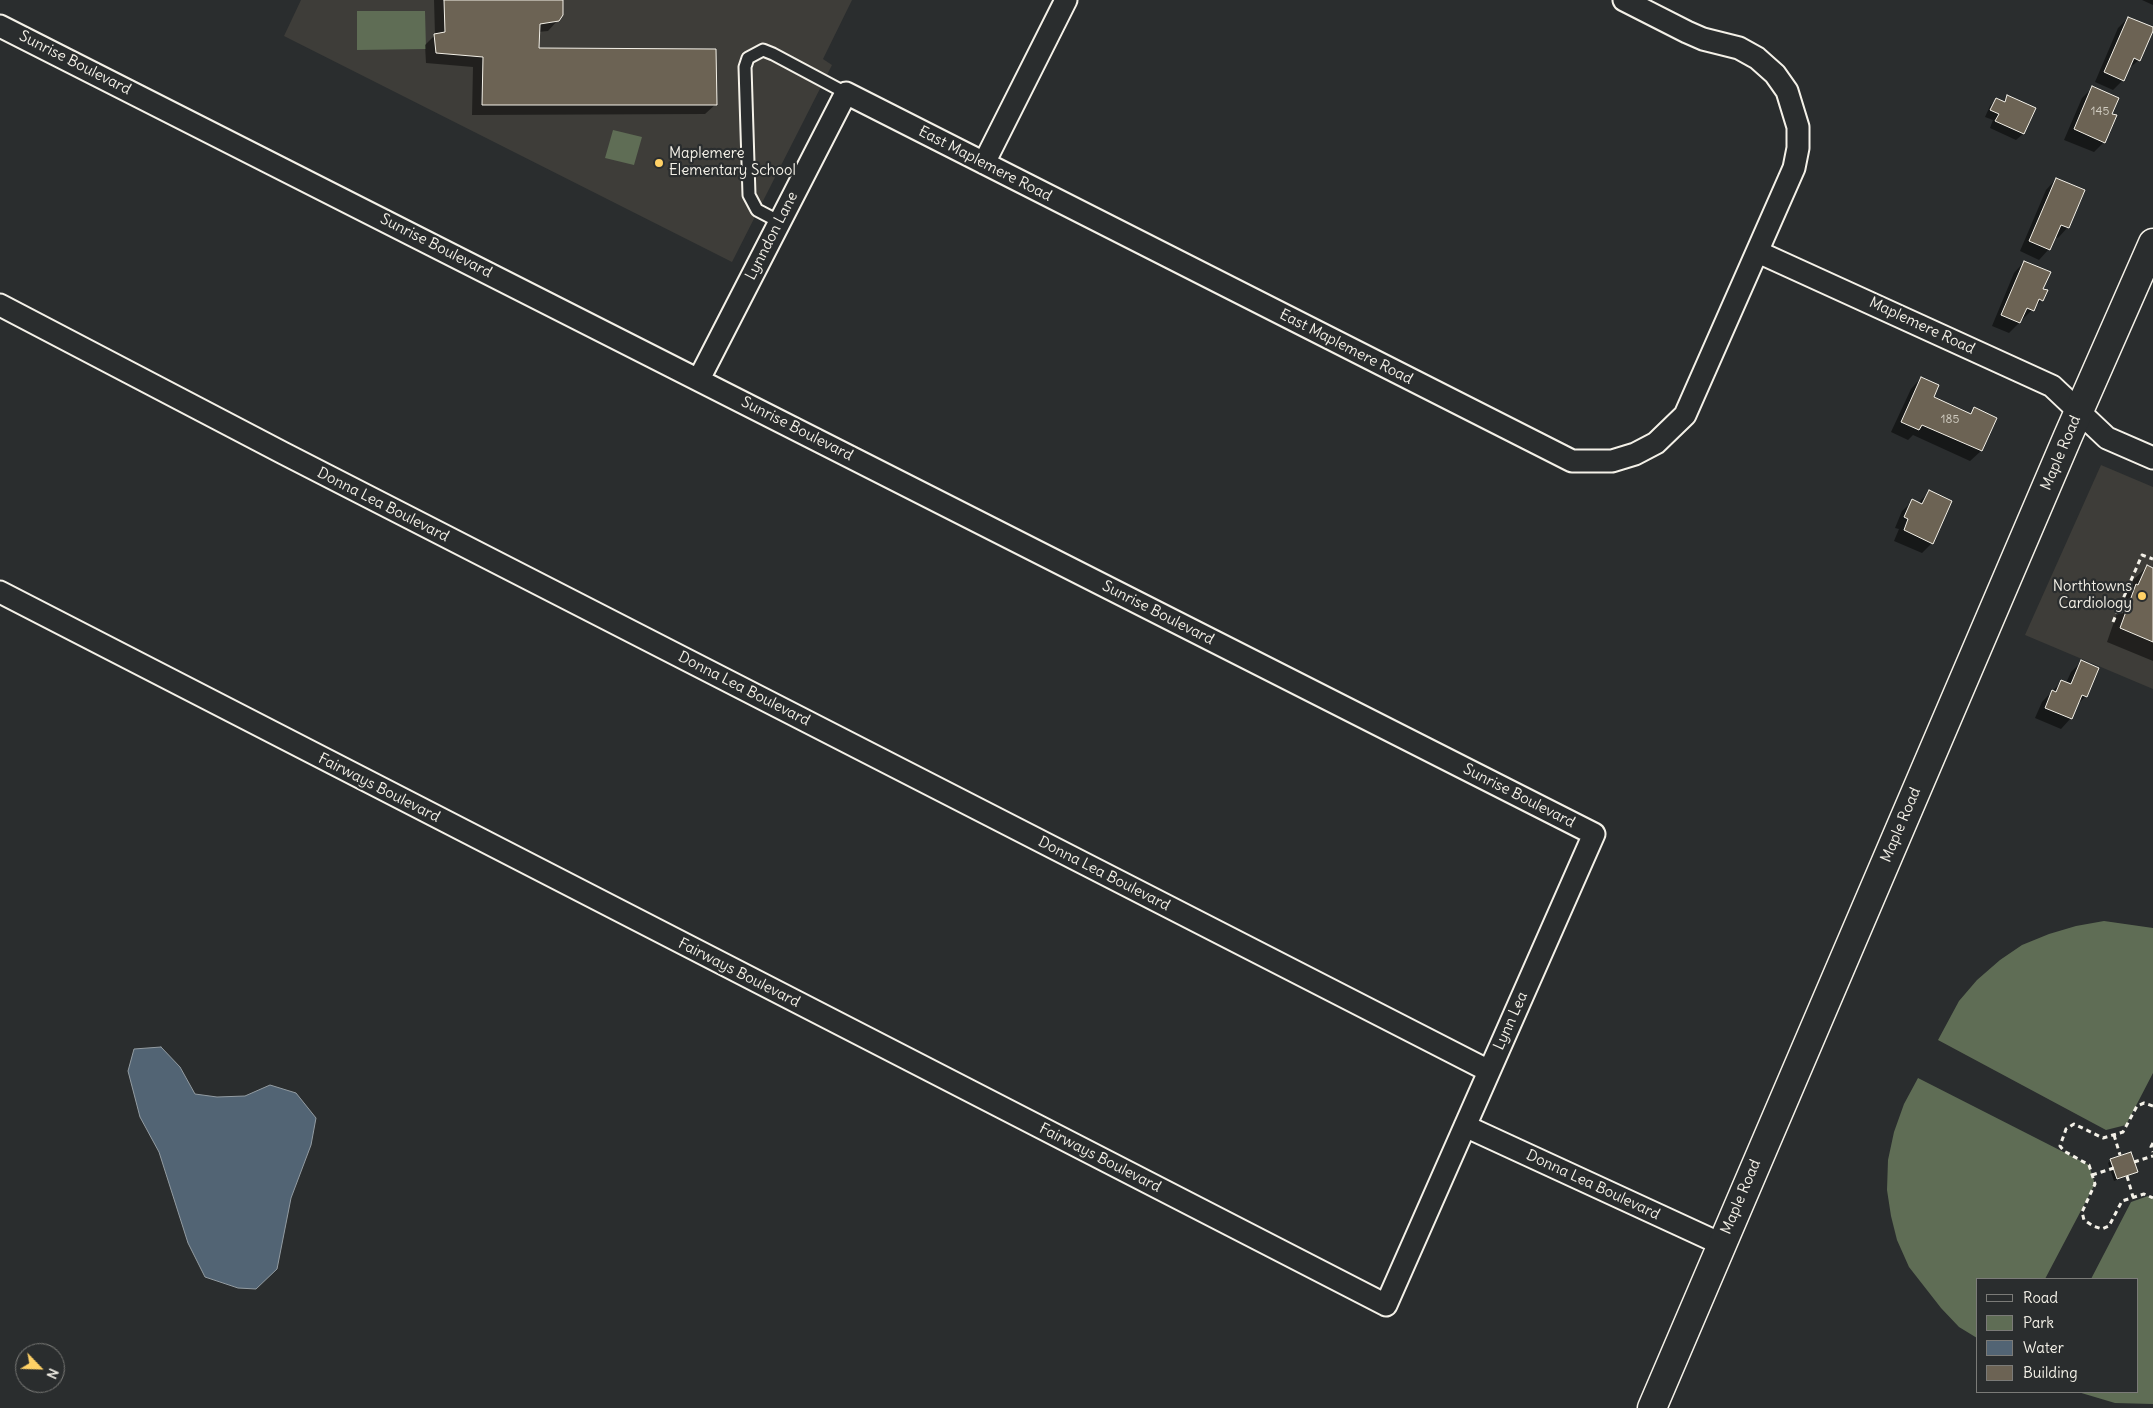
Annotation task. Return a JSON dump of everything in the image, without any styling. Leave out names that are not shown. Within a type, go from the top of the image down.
[{"type":"main road","name":"Maple Road","points":[[1652,1408],[2079,411],[2153,243]]},
{"type":"street","points":[[984,164],[1066,0]]},
{"type":"street","name":"East Maplemere Road","points":[[846,94],[1572,461],[1612,461],[1635,454],[1656,443],[1685,415],[1794,168],[1798,148],[1798,127],[1787,91],[1758,58],[1740,48],[1703,38],[1624,0]]},
{"type":"street","name":"Sunrise Boulevard","points":[[0,26],[1594,834]]},
{"type":"street","name":"Lynndon Lane","points":[[699,379],[846,94]]},
{"type":"street","name":"Maplemere Road","points":[[1758,252],[2052,386],[2107,438],[2153,458]]},
{"type":"street","name":"Donna Lea Boulevard","points":[[0,305],[283,454],[1489,1071]]},
{"type":"street","name":"Fairways Boulevard","points":[[0,592],[1386,1305],[1428,1209]]},
{"type":"street","name":"Lynn Lea","points":[[1428,1209],[1594,834]]},
{"type":"street","name":"Donna Lea Boulevard","points":[[1465,1126],[1721,1244]]},
{"type":"lane","points":[[780,222],[757,210],[749,195],[745,67],[748,58],[763,50],[846,94]]},
{"type":"path","points":[[2113,622],[2142,555],[2153,559]]},
{"type":"path","points":[[2118,610],[2126,613]]},
{"type":"path","points":[[2153,1106],[2144,1103],[2137,1106],[2123,1132],[2103,1138],[2074,1124],[2066,1129],[2060,1146],[2064,1151],[2089,1165],[2095,1184],[2082,1212],[2084,1220],[2093,1226],[2102,1229],[2109,1226],[2122,1201],[2144,1194],[2153,1198]]},
{"type":"path","points":[[2114,1135],[2120,1155]]},
{"type":"path","points":[[2153,1144],[2151,1147],[2153,1152]]},
{"type":"path","points":[[2134,1162],[2153,1156]]},
{"type":"path","points":[[2092,1175],[2114,1168]]},
{"type":"path","points":[[2126,1176],[2134,1197]]},
{"type":"shaded area","name":"Maplemere Elementary School","points":[[301,0],[852,0],[823,59],[832,65],[732,262],[284,36]]},
{"type":"shaded area","points":[[2101,465],[2153,487],[2153,689],[2025,635]]},
{"type":"green space","points":[[357,11],[425,11],[426,49],[357,50]]},
{"type":"green space","points":[[613,130],[642,137],[634,165],[605,158]]},
{"type":"green space","points":[[2104,921],[2153,928],[2153,1073],[2126,1125],[2106,1130],[1938,1040],[1959,1001],[1977,980],[2000,960],[2022,945],[2049,934],[2076,926]]},
{"type":"green space","points":[[1918,1078],[2089,1165],[2095,1184],[2046,1278],[1976,1278],[1976,1337],[1959,1327],[1941,1308],[1909,1267],[1897,1240],[1887,1190],[1888,1160],[1894,1132],[1904,1104]]},
{"type":"green space","points":[[2148,1196],[2153,1199],[2153,1404],[2115,1403],[2081,1393],[2138,1393],[2138,1278],[2092,1278],[2131,1202]]},
{"type":"water","points":[[161,1047],[180,1067],[195,1094],[217,1097],[245,1096],[270,1085],[296,1093],[316,1118],[311,1145],[291,1198],[277,1269],[256,1289],[238,1288],[205,1277],[188,1243],[159,1152],[140,1117],[128,1071],[134,1049]]},
{"type":"building","name":"Maplemere Elementary School","points":[[444,0],[563,0],[563,15],[559,21],[540,24],[539,48],[716,49],[717,105],[482,105],[483,57],[436,53],[434,34],[445,32]]},
{"type":"building","points":[[2128,17],[2153,27],[2153,31],[2140,61],[2134,58],[2124,81],[2104,72]]},
{"type":"building","points":[[2092,86],[2119,98],[2112,114],[2117,115],[2105,143],[2074,129]]},
{"type":"building","points":[[2007,95],[2036,108],[2024,134],[1995,121],[1999,114],[1990,110],[1996,98],[2005,102]]},
{"type":"building","points":[[2056,178],[2085,190],[2069,228],[2061,225],[2050,250],[2029,241]]},
{"type":"building","points":[[2024,261],[2051,272],[2043,289],[2048,290],[2043,301],[2039,299],[2034,311],[2027,308],[2020,323],[2001,315]]},
{"type":"building","points":[[1921,377],[1939,385],[1934,397],[1971,414],[1974,407],[1997,418],[1982,451],[1922,425],[1919,430],[1901,422]]},
{"type":"building","points":[[1929,490],[1952,501],[1933,544],[1904,530],[1908,519],[1904,517],[1912,499],[1922,504]]},
{"type":"building","name":"Northtowns Cardiology","points":[[2147,565],[2153,568],[2153,642],[2120,628],[2136,584],[2138,585]]},
{"type":"building","points":[[2081,660],[2099,668],[2087,697],[2082,695],[2072,719],[2045,708],[2052,690],[2056,692],[2061,680],[2071,684]]},
{"type":"building","points":[[2131,1152],[2138,1172],[2117,1179],[2110,1159]]},
{"type":"place","name":"Maplemere Elementary School","points":[[659,163]]},
{"type":"place","name":"Northtowns Cardiology","points":[[2142,596]]}]
